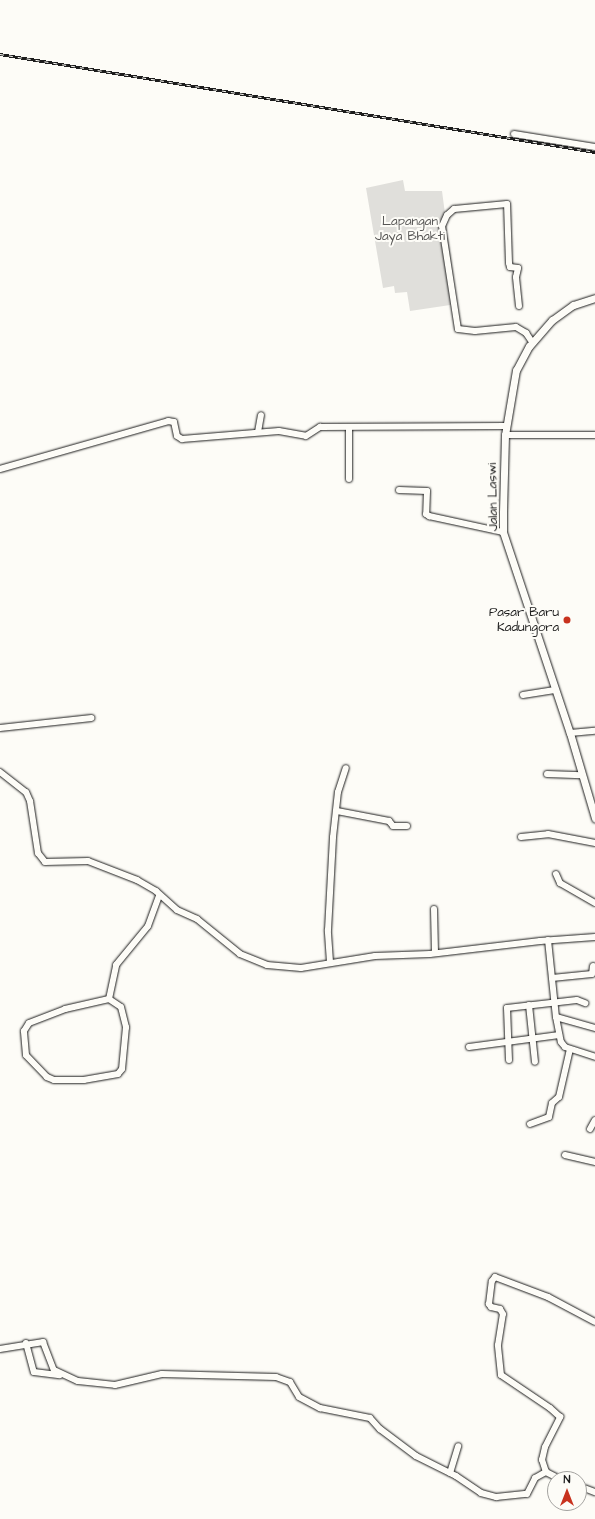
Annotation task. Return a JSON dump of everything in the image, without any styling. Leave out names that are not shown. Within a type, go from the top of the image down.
[{"type":"street","points":[[514,134],[595,146]]},
{"type":"street","points":[[519,306],[516,277],[518,268],[510,267],[509,263],[507,204],[454,209],[447,215],[442,226],[458,329],[475,331],[516,328],[526,333],[532,342]]},
{"type":"street","name":"Jalan Laswi","points":[[595,298],[562,312],[532,342],[516,370],[505,435],[503,532],[570,733],[595,818]]},
{"type":"street","points":[[258,432],[262,415]]},
{"type":"street","points":[[0,469],[161,422],[174,422],[177,436],[182,439],[258,432],[285,432],[306,436],[320,427],[506,426]]},
{"type":"street","points":[[348,479],[349,428]]},
{"type":"street","points":[[505,435],[595,435]]},
{"type":"street","points":[[398,490],[427,491],[426,514],[429,516],[503,532]]},
{"type":"street","points":[[523,695],[555,690]]},
{"type":"street","points":[[0,728],[91,718]]},
{"type":"street","points":[[570,733],[595,731]]},
{"type":"street","points":[[330,962],[328,930],[329,885],[341,777],[346,768]]},
{"type":"street","points":[[0,772],[26,792],[30,801],[38,853],[45,862],[88,861],[137,880],[177,910],[201,922],[240,954],[266,965],[300,968],[330,962],[376,956],[435,953],[548,940],[595,937]]},
{"type":"street","points":[[547,774],[582,775]]},
{"type":"street","points":[[337,811],[389,820],[395,826],[406,826]]},
{"type":"street","points":[[521,837],[548,834],[595,843]]},
{"type":"street","points":[[556,874],[560,883],[595,903]]},
{"type":"street","points":[[109,999],[116,965],[148,926],[159,895]]},
{"type":"street","points":[[434,909],[435,953]]},
{"type":"street","points":[[548,940],[556,1017],[559,1035],[563,1045],[570,1049],[595,1057]]},
{"type":"street","points":[[552,978],[592,974],[593,966]]},
{"type":"street","points":[[109,999],[121,1007],[126,1027],[122,1069],[118,1074],[84,1080],[54,1080],[47,1077],[26,1055],[24,1031],[29,1024],[70,1007],[109,999]]},
{"type":"street","points":[[509,1060],[507,1042],[507,1008],[577,1000],[585,1004]]},
{"type":"street","points":[[529,1005],[535,1062]]},
{"type":"street","points":[[556,1017],[595,1028]]},
{"type":"street","points":[[469,1047],[559,1035]]},
{"type":"street","points":[[530,1124],[549,1117],[552,1103],[559,1097],[570,1049]]},
{"type":"street","points":[[590,1129],[595,1120]]},
{"type":"street","points":[[565,1155],[595,1162]]},
{"type":"street","points":[[26,1343],[34,1372],[60,1375],[78,1381],[115,1385],[162,1374],[226,1374],[282,1379],[290,1382],[299,1397],[320,1408],[370,1418],[380,1429],[416,1456],[450,1473],[481,1493],[496,1497],[528,1494],[535,1478],[546,1472],[542,1460],[545,1446],[560,1418],[550,1408],[501,1375],[498,1346],[503,1314],[500,1309],[490,1306],[492,1281],[495,1277],[548,1297],[595,1322]]},
{"type":"street","points":[[0,1349],[26,1343],[43,1342],[51,1366],[60,1375]]},
{"type":"street","points":[[450,1473],[458,1446]]},
{"type":"green space","name":"Lapangan Jaya Bhakti","points":[[403,180],[405,191],[442,191],[457,304],[410,311],[407,292],[395,293],[394,286],[383,288],[366,188]]},
{"type":"railway","points":[[0,54],[595,152]]},
{"type":"place","name":"Pasar Baru Kadungora","points":[[567,620]]}]
